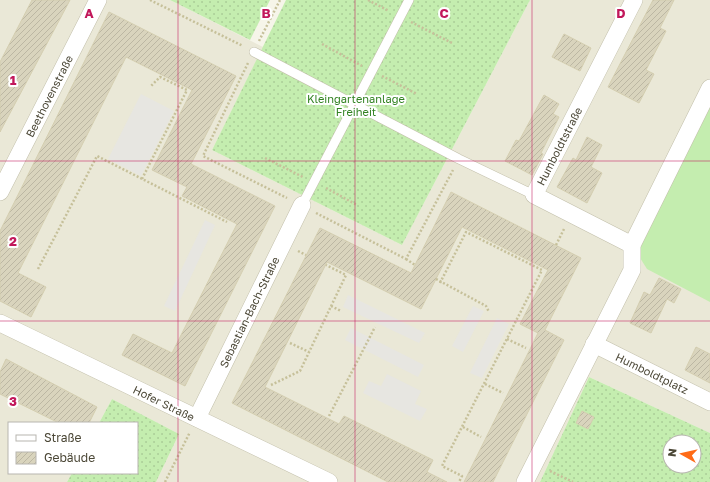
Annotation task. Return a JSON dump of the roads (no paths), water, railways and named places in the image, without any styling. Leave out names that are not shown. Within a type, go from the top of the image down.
[{"type":"street","name":"Beethovenstraße","points":[[0,192],[98,0]]},
{"type":"street","name":"Humboldtstraße","points":[[632,245],[534,195],[634,0]]},
{"type":"street","points":[[525,482],[632,270],[632,245],[710,88]]},
{"type":"street","name":"Sebastian-Bach-Straße","points":[[197,418],[302,205]]},
{"type":"street","name":"Hofer Straße","points":[[0,323],[329,482]]},
{"type":"street","name":"Humboldtplatz","points":[[594,344],[710,402]]},
{"type":"lane","points":[[302,205],[408,0]]},
{"type":"lane","points":[[254,52],[534,195]]},
{"type":"park label","name":"Kleingartenanlage Freiheit","points":[[356,104]]}]
